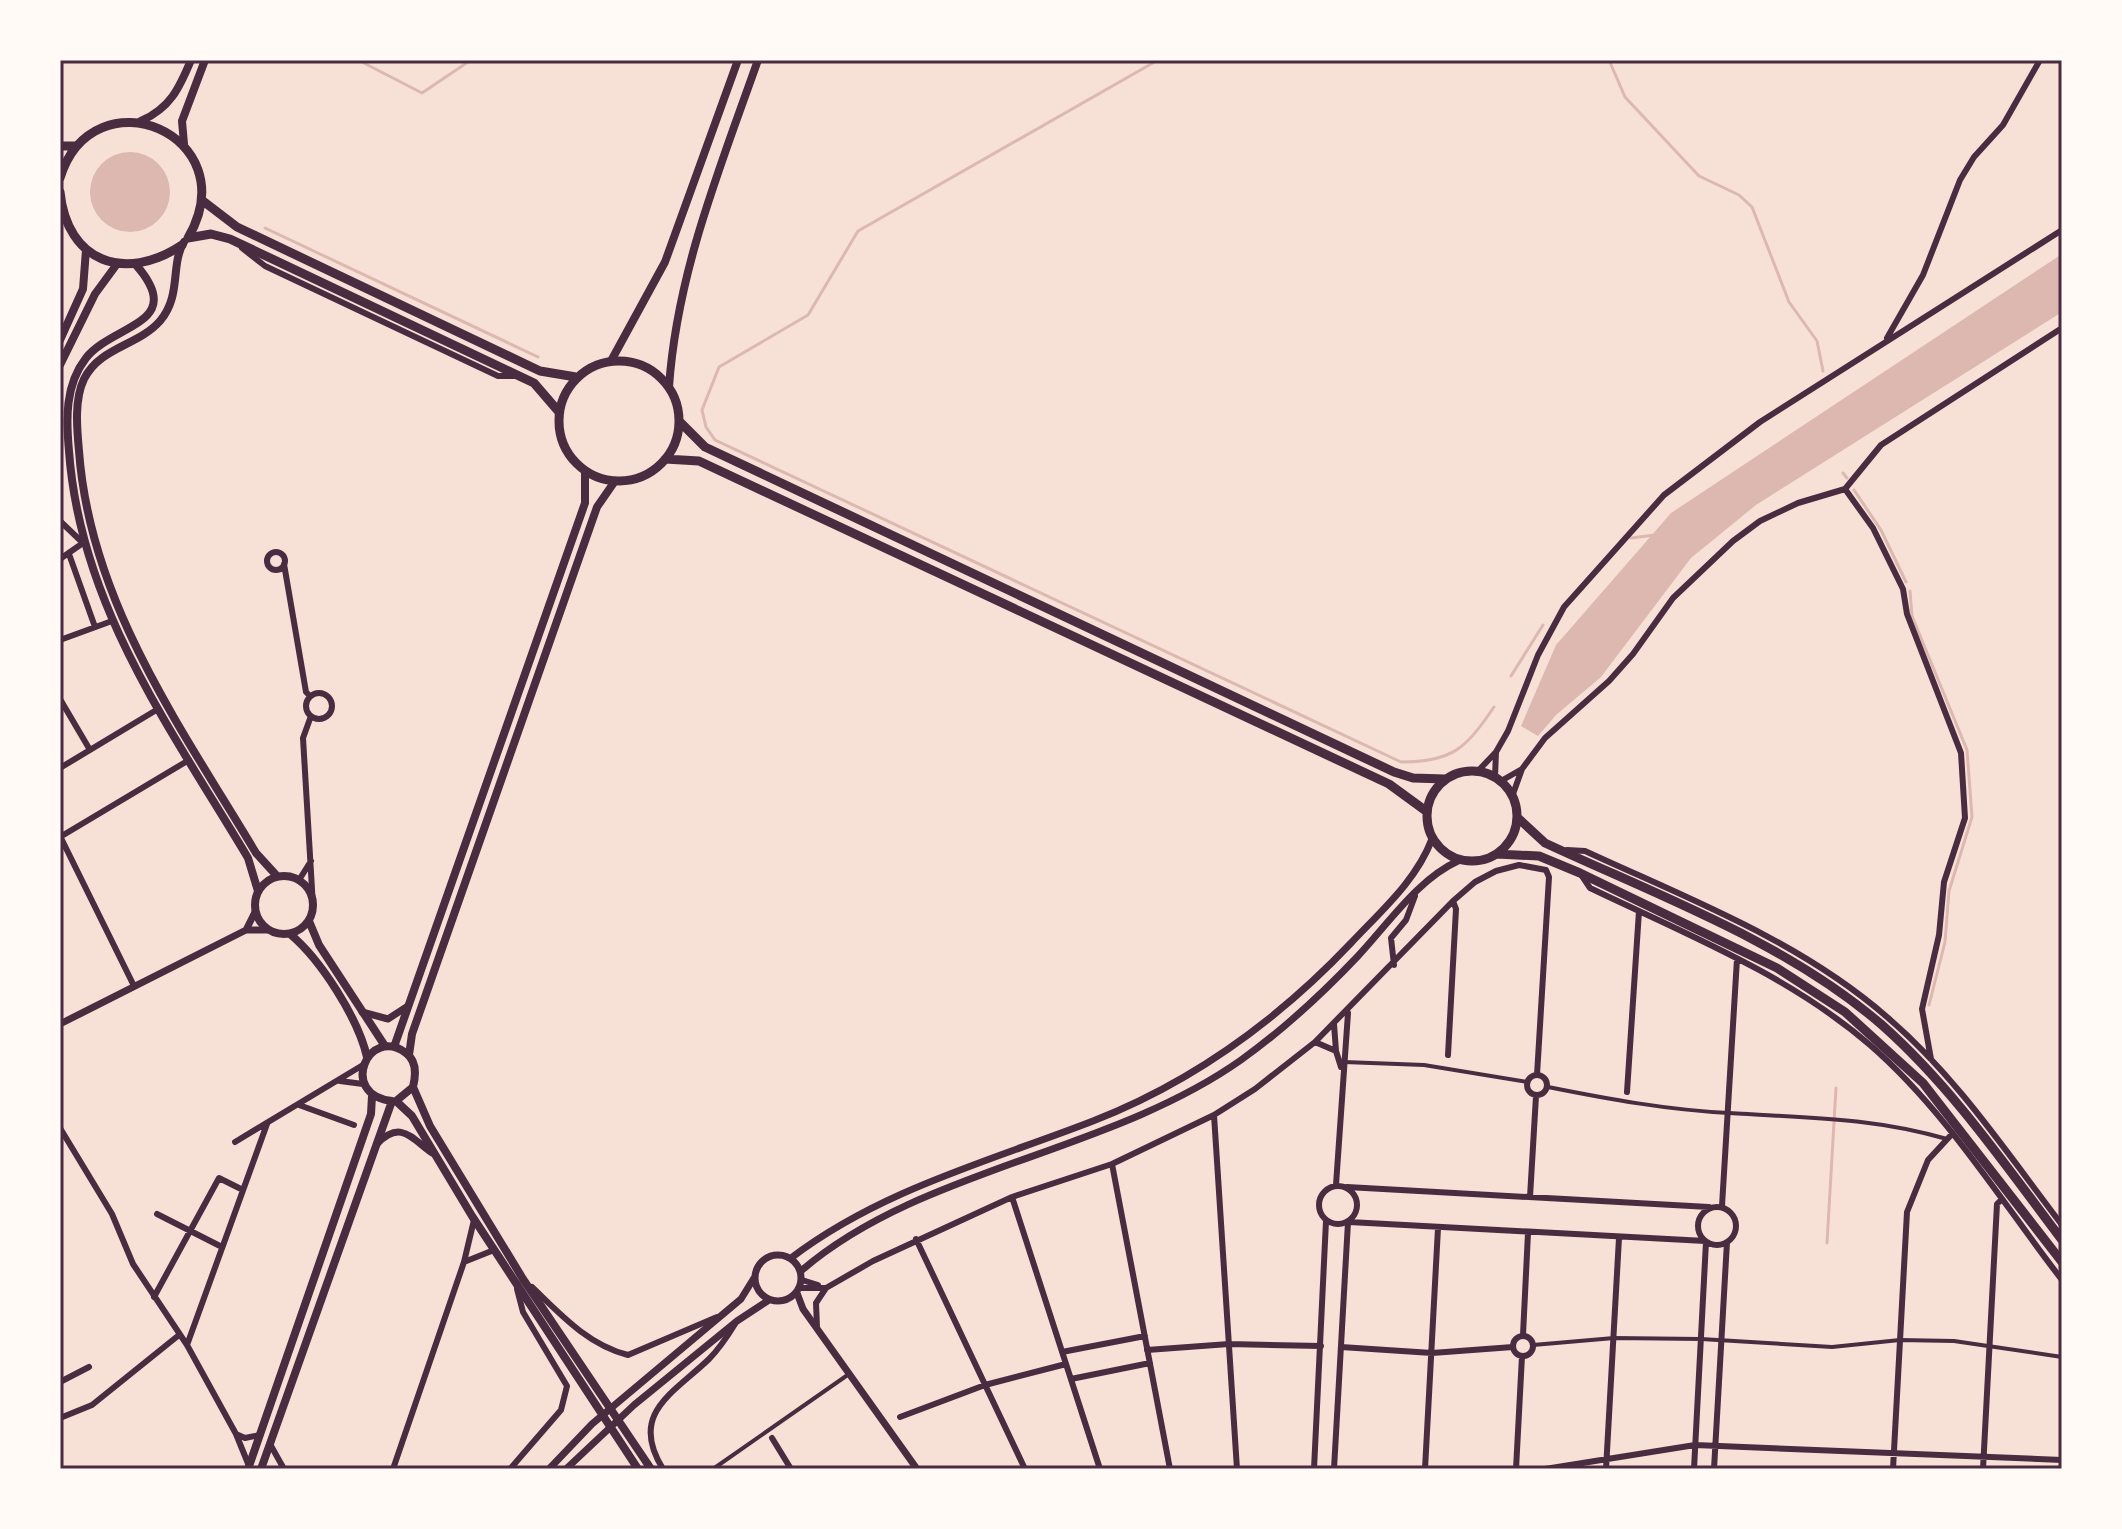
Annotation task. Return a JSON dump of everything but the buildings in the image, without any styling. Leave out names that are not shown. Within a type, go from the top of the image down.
[{"type":"main road","points":[[60,178],[75,146],[105,125],[141,121],[162,112],[176,94],[191,60]]},
{"type":"main road","points":[[184,144],[182,121],[205,60]]},
{"type":"main road","points":[[611,361],[665,262],[738,60]]},
{"type":"main road","points":[[669,387],[651,370],[632,362],[611,361],[576,377],[565,393],[559,412],[561,438],[571,457],[585,471],[615,481],[636,478],[665,459],[676,439],[679,421],[669,387],[672,341],[685,275],[758,60]]},
{"type":"main road","points":[[141,121],[165,129],[184,144],[200,170],[203,201],[198,220],[185,241],[174,298],[159,322],[105,354],[84,380],[77,422],[81,479],[100,567],[131,639],[256,853],[277,876],[299,880],[309,890],[313,906],[309,921],[319,945],[361,1011],[390,1046],[409,1055]]},
{"type":"main road","points":[[60,146],[75,146]]},
{"type":"main road","points":[[60,192],[63,219],[86,250],[117,264],[136,265],[161,259],[185,241],[211,234],[230,239],[534,383],[559,412]]},
{"type":"main road","points":[[203,201],[237,227],[540,371],[576,377]]},
{"type":"main road","points":[[60,340],[83,289],[86,250]]},
{"type":"main road","points":[[60,365],[95,294],[117,264]]},
{"type":"main road","points":[[136,265],[153,289],[155,299],[149,313],[137,326],[101,345],[87,357],[69,394],[71,477],[83,543],[112,621],[158,709],[248,858],[258,891],[255,912],[268,930],[290,934],[310,950],[362,1036],[365,1061],[363,1084],[372,1096],[371,1114],[248,1468]]},
{"type":"main road","points":[[679,421],[705,447],[1394,772],[1413,778],[1445,779]]},
{"type":"main road","points":[[665,459],[699,461],[1389,784],[1426,811]]},
{"type":"main road","points":[[365,1061],[390,1046],[410,1005],[585,503],[585,471]]},
{"type":"main road","points":[[615,481],[597,507],[412,1034],[409,1055],[417,1072],[413,1087],[430,1126],[519,1280],[638,1469]]},
{"type":"main road","points":[[1478,771],[1498,779],[1513,794],[1518,818],[1514,837],[1497,854],[1481,862],[1458,861],[1442,852],[1432,839],[1426,811],[1432,793],[1445,779],[1461,772],[1478,771]]},
{"type":"main road","points":[[1518,818],[1545,843],[1745,936],[1851,1000],[1933,1074],[2062,1240]]},
{"type":"main road","points":[[1497,854],[1539,856],[1580,873],[1777,968],[1845,1012],[1923,1083],[2062,1262]]},
{"type":"main road","points":[[258,891],[277,876]]},
{"type":"main road","points":[[290,934],[309,921]]},
{"type":"main road","points":[[261,1469],[373,1148],[394,1101],[413,1087]]},
{"type":"main road","points":[[372,1096],[394,1101],[412,1116],[494,1250],[607,1400],[651,1469]]},
{"type":"street","points":[[1885,341],[1923,275],[1960,180],[1974,157],[2003,125],[2040,60]]},
{"type":"street","points":[[1478,771],[1496,752],[1519,710],[1538,655],[1564,607],[1612,549],[1664,495],[1760,422],[2062,230]]},
{"type":"street","points":[[1513,794],[1522,769],[1545,738],[1633,654],[1673,598],[1733,541],[1760,521],[1798,503],[1845,489],[1881,445],[2062,328]]},
{"type":"street","points":[[1845,489],[1873,528],[1903,589],[1907,614],[1961,753],[1965,818],[1944,882],[1939,935],[1922,1009],[1931,1059]]},
{"type":"street","points":[[60,521],[83,543],[60,559]]},
{"type":"street","points":[[287,585],[267,564],[270,554],[279,552],[284,564],[306,692],[310,696]]},
{"type":"street","points":[[69,554],[95,627]]},
{"type":"street","points":[[276,570],[284,564]]},
{"type":"street","points":[[60,640],[112,621]]},
{"type":"street","points":[[324,693],[330,697],[333,709],[328,717],[319,719],[311,716],[306,710],[310,696],[324,693]]},
{"type":"street","points":[[60,699],[90,750]]},
{"type":"street","points":[[60,768],[158,709]]},
{"type":"street","points":[[60,720],[69,715]]},
{"type":"street","points":[[311,716],[303,738],[313,858],[313,906]]},
{"type":"street","points":[[1496,752],[1498,779],[1522,769]]},
{"type":"street","points":[[134,986],[60,836],[189,760]]},
{"type":"street","points":[[549,1469],[592,1424],[741,1299],[758,1266],[767,1258],[779,1255],[791,1258],[850,1220],[899,1196],[1135,1103],[1175,1084],[1231,1049],[1274,1017],[1326,969],[1413,876],[1432,839]]},
{"type":"street","points":[[1559,849],[1585,851],[1787,947],[1855,992],[1931,1059],[1985,1122],[2062,1225]]},
{"type":"street","points":[[299,880],[313,858]]},
{"type":"street","points":[[784,1302],[800,1283],[856,1234],[904,1209],[991,1172],[1113,1129],[1182,1096],[1216,1075],[1283,1028],[1336,979],[1432,876],[1458,861]]},
{"type":"street","points":[[818,1331],[813,1313],[826,1288],[916,1239],[1012,1197],[1112,1164],[1214,1115],[1255,1089],[1315,1042],[1348,1011],[1453,901],[1496,871],[1519,865],[1546,870],[1549,877],[1537,1075]]},
{"type":"street","points":[[1580,873],[1590,888],[1737,959],[1806,997],[1871,1046],[1916,1090],[2062,1280]]},
{"type":"street","points":[[1394,965],[1391,938],[1406,920],[1415,896]]},
{"type":"street","points":[[1448,1067],[1456,909],[1453,901]]},
{"type":"street","points":[[1626,1102],[1639,911]]},
{"type":"street","points":[[246,930],[255,912]]},
{"type":"street","points":[[60,1024],[246,930],[268,930]]},
{"type":"street","points":[[1722,1206],[1737,959]]},
{"type":"street","points":[[361,1011],[388,1019],[410,1005]]},
{"type":"street","points":[[1336,1185],[1348,1011]]},
{"type":"street","points":[[1334,1024],[1345,1038]]},
{"type":"street","points":[[1334,1024],[1336,1051],[1343,1066]]},
{"type":"street","points":[[1315,1042],[1336,1051]]},
{"type":"street","points":[[235,1142],[340,1081],[365,1061]]},
{"type":"street","points":[[1343,1066],[1448,1067],[1527,1082],[1537,1075]]},
{"type":"street","points":[[1527,1082],[1528,1091],[1536,1096],[1544,1094],[1548,1087],[1546,1079],[1537,1075]]},
{"type":"street","points":[[340,1081],[363,1084]]},
{"type":"street","points":[[1548,1087],[1626,1102],[1727,1113],[1834,1116],[1949,1136]]},
{"type":"street","points":[[1530,1197],[1536,1096]]},
{"type":"street","points":[[299,1105],[354,1125]]},
{"type":"street","points":[[1214,1115],[1237,1469]]},
{"type":"street","points":[[187,1345],[267,1124]]},
{"type":"street","points":[[60,1128],[112,1214],[133,1264],[187,1345],[236,1434],[248,1468]]},
{"type":"street","points":[[373,1148],[384,1136],[399,1132],[412,1135],[432,1153]]},
{"type":"street","points":[[1893,1469],[1907,1212],[1914,1186],[1928,1160],[1949,1136]]},
{"type":"street","points":[[1112,1164],[1170,1469]]},
{"type":"street","points":[[154,1297],[219,1178],[243,1190]]},
{"type":"street","points":[[1336,1185],[1347,1187],[1722,1206],[1731,1213],[1736,1223],[1735,1234],[1727,1242],[1716,1245],[1349,1222],[1337,1225],[1326,1221],[1319,1211],[1318,1199],[1325,1189],[1336,1185]]},
{"type":"street","points":[[1334,1469],[1349,1222],[1357,1211],[1356,1197],[1347,1187]]},
{"type":"street","points":[[1012,1197],[1100,1469]]},
{"type":"street","points":[[1983,1469],[1997,1204],[2001,1200]]},
{"type":"street","points":[[1694,1469],[1705,1242],[1697,1230],[1699,1216],[1709,1207]]},
{"type":"street","points":[[157,1214],[222,1247]]},
{"type":"street","points":[[393,1469],[464,1262],[474,1220]]},
{"type":"street","points":[[1314,1469],[1326,1221]]},
{"type":"street","points":[[1425,1469],[1438,1228]]},
{"type":"street","points":[[1528,1233],[1523,1335],[1533,1345],[1614,1338],[1701,1339],[1832,1347],[1900,1340],[1954,1341],[1989,1349],[2062,1357]]},
{"type":"street","points":[[1606,1469],[1619,1238]]},
{"type":"street","points":[[916,1239],[1025,1469]]},
{"type":"street","points":[[1714,1469],[1727,1242]]},
{"type":"street","points":[[464,1262],[494,1250]]},
{"type":"street","points":[[791,1258],[800,1283],[803,1309],[917,1469]]},
{"type":"street","points":[[754,1278],[758,1291],[769,1300],[803,1309]]},
{"type":"street","points":[[519,1280],[569,1323],[612,1351],[628,1355],[724,1314]]},
{"type":"street","points":[[510,1469],[561,1410],[567,1395],[565,1379],[523,1312],[519,1280]]},
{"type":"street","points":[[800,1283],[826,1288]]},
{"type":"street","points":[[566,1469],[600,1435],[737,1321],[769,1300]]},
{"type":"street","points":[[663,1469],[650,1442],[652,1420],[662,1398],[708,1359],[737,1321]]},
{"type":"street","points":[[60,1418],[92,1405],[179,1335]]},
{"type":"street","points":[[1513,1347],[1515,1339],[1523,1335]]},
{"type":"street","points":[[1062,1352],[1145,1336]]},
{"type":"street","points":[[1147,1350],[1229,1344],[1321,1346]]},
{"type":"street","points":[[1522,1356],[1530,1353],[1533,1345]]},
{"type":"street","points":[[1341,1347],[1432,1353],[1513,1347],[1522,1356],[1516,1469]]},
{"type":"street","points":[[1071,1379],[1150,1363]]},
{"type":"street","points":[[900,1417],[985,1385],[1066,1364]]},
{"type":"street","points":[[60,1382],[89,1367]]},
{"type":"street","points":[[713,1469],[770,1434],[849,1374]]},
{"type":"street","points":[[236,1434],[245,1438],[260,1435]]},
{"type":"street","points":[[770,1434],[791,1469]]},
{"type":"street","points":[[270,1444],[284,1469]]},
{"type":"street","points":[[1545,1469],[1695,1445],[2062,1460]]},
{"type":"shaded area","points":[[122,152],[138,152],[159,163],[170,184],[170,200],[159,221],[138,232],[122,232],[108,226],[96,214],[90,200],[90,184],[96,170],[108,158]]},
{"type":"shaded area","points":[[2062,254],[2062,312],[1756,505],[1691,558],[1601,677],[1556,715],[1538,736],[1521,726],[1556,645],[1671,513]]},
{"type":"waterway","points":[[358,60],[422,93],[471,60]]},
{"type":"waterway","points":[[1158,60],[858,231],[808,315],[719,367],[702,410],[706,427],[715,440],[1401,762],[1434,759],[1456,750],[1475,733],[1494,707]]},
{"type":"waterway","points":[[1609,60],[1625,97],[1699,176],[1739,195],[1752,207],[1789,302],[1817,341],[1823,371]]},
{"type":"waterway","points":[[265,228],[538,357]]},
{"type":"waterway","points":[[1843,473],[1847,478]]},
{"type":"waterway","points":[[1854,490],[1881,530],[1906,582]]},
{"type":"waterway","points":[[1631,538],[1655,535]]},
{"type":"waterway","points":[[1910,591],[1912,616],[1967,750],[1972,817],[1949,891],[1945,942],[1929,1005]]},
{"type":"waterway","points":[[1511,676],[1543,625]]},
{"type":"waterway","points":[[1827,1243],[1836,1088]]}]
